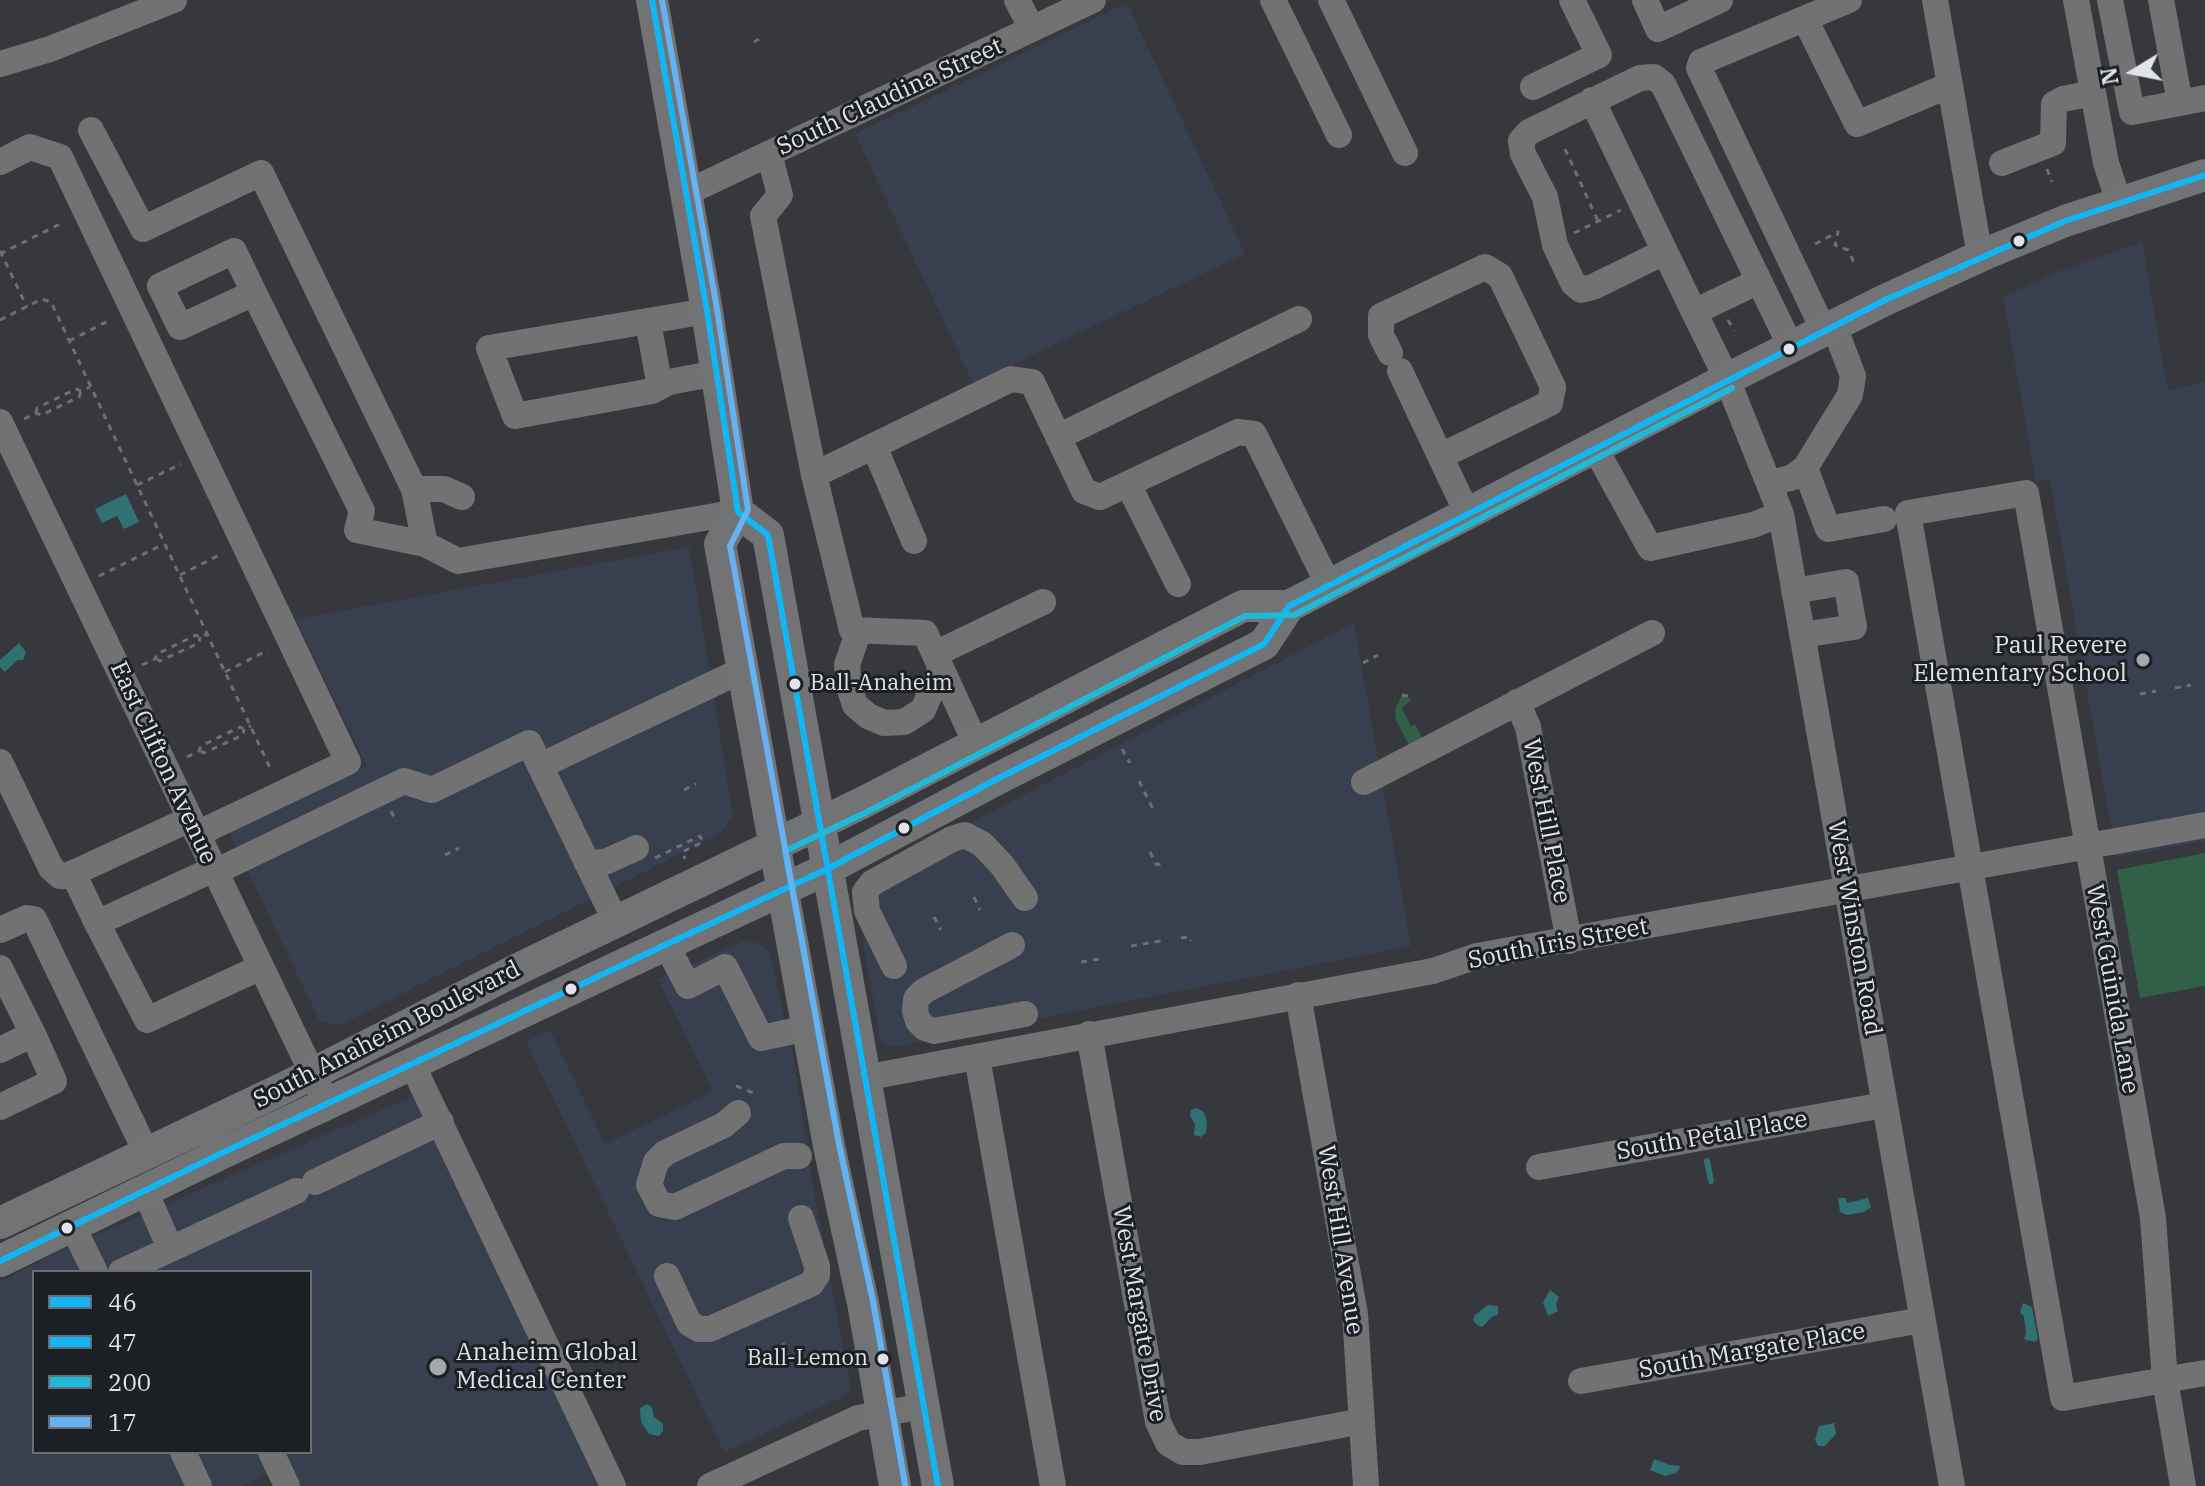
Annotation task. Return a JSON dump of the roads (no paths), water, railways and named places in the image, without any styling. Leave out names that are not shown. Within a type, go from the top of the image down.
[{"type":"main road","points":[[652,0],[707,311],[738,512],[720,544],[829,1146],[863,1303],[895,1486]]},
{"type":"main road","points":[[1289,606],[1727,379],[1980,256],[2065,221],[2205,175]]},
{"type":"main road","points":[[738,512],[768,535],[938,1486]]},
{"type":"main road","name":"South Anaheim Boulevard","points":[[0,1223],[139,1158],[818,824],[1243,606],[1289,606]]},
{"type":"main road","name":"South Anaheim Boulevard","points":[[5,1249],[73,1227],[827,869],[1264,644],[1289,606]]},
{"type":"main road","points":[[73,1227],[72,1214],[77,1207],[122,1184],[139,1158]]},
{"type":"street","points":[[0,64],[50,49],[174,0]]},
{"type":"street","points":[[1017,0],[1032,29]]},
{"type":"street","name":"South Claudina Street","points":[[686,193],[1093,0]]},
{"type":"street","points":[[1273,0],[1339,135]]},
{"type":"street","points":[[1331,0],[1405,153]]},
{"type":"street","points":[[1533,87],[1599,55],[1572,0]]},
{"type":"street","points":[[1645,0],[1658,29],[1720,0]]},
{"type":"street","points":[[1769,484],[1793,477],[1805,468],[1850,395],[1853,376],[1699,68],[1701,62],[1849,0]]},
{"type":"street","points":[[1935,0],[1980,256]]},
{"type":"street","points":[[2076,0],[2106,163],[2119,202]]},
{"type":"street","points":[[2110,0],[2132,112],[2192,101],[2161,0]]},
{"type":"street","points":[[1805,19],[1857,124],[1950,85]]},
{"type":"street","points":[[1664,252],[1581,290],[1573,283],[1555,245],[1545,197],[1523,154],[1521,141],[1529,132],[1592,100],[1640,78],[1654,77],[1663,84],[1791,347]]},
{"type":"street","points":[[2002,163],[2053,143],[2054,104],[2093,93]]},
{"type":"street","name":"West Winston Road","points":[[1592,100],[1727,379],[1781,514],[1952,1486]]},
{"type":"street","points":[[91,130],[143,229],[261,173],[414,489],[425,544]]},
{"type":"street","points":[[0,162],[30,147],[60,157],[348,762],[282,793],[60,876],[51,868],[0,762]]},
{"type":"street","points":[[769,154],[780,195],[763,216],[814,475],[852,630],[925,633],[976,744]]},
{"type":"street","points":[[1441,456],[1550,403],[1553,387],[1500,276],[1485,267],[1381,316],[1381,335],[1468,515]]},
{"type":"street","points":[[1694,312],[1759,281]]},
{"type":"street","points":[[254,293],[362,511],[357,530],[425,544],[458,561],[738,512]]},
{"type":"street","points":[[707,311],[489,348],[515,416],[652,391],[669,382],[717,373]]},
{"type":"street","points":[[1058,437],[1299,319]]},
{"type":"street","points":[[648,322],[660,387]]},
{"type":"street","points":[[814,475],[1011,379],[1032,382],[1084,491],[1100,497],[1238,432],[1254,434],[1329,586]]},
{"type":"street","name":"East Clifton Avenue","points":[[12,420],[194,826],[327,1104]]},
{"type":"street","points":[[874,446],[914,541]]},
{"type":"street","points":[[1595,448],[1650,548],[1753,525],[1781,514]]},
{"type":"street","points":[[1805,468],[1828,529],[1884,519]]},
{"type":"street","points":[[1128,484],[1178,584]]},
{"type":"street","points":[[414,489],[444,489],[462,497]]},
{"type":"street","name":"West Guinida Lane","points":[[1969,867],[1908,513],[2026,493],[2153,1218],[2159,1329],[2183,1486]]},
{"type":"street","points":[[1794,591],[1846,582],[1852,612],[1854,627],[1802,635]]},
{"type":"street","points":[[859,630],[847,665],[855,705],[868,716],[884,723],[904,722],[923,710],[938,661],[1043,602]]},
{"type":"street","points":[[1364,782],[1652,633]]},
{"type":"street","points":[[540,766],[743,668]]},
{"type":"street","name":"West Hill Place","points":[[1517,702],[1528,727],[1569,941]]},
{"type":"street","points":[[97,923],[404,781],[432,790],[529,743],[616,922]]},
{"type":"street","name":"South Iris Street","points":[[864,1078],[1433,971],[1477,956],[2205,825]]},
{"type":"street","points":[[894,966],[867,911],[865,892],[872,883],[952,839],[965,835],[982,844],[1002,865],[1025,898]]},
{"type":"street","points":[[587,863],[643,854]]},
{"type":"street","points":[[1969,867],[2063,1398],[2205,1373]]},
{"type":"street","points":[[73,873],[147,1020],[261,967]]},
{"type":"street","points":[[0,930],[27,918],[34,919],[139,1158]]},
{"type":"street","points":[[666,944],[688,986],[725,967],[761,1038],[808,1028]]},
{"type":"street","points":[[1012,945],[924,991],[916,999],[915,1011],[918,1021],[934,1031],[1025,1014]]},
{"type":"street","points":[[0,968],[54,1081],[0,1107]]},
{"type":"street","name":"West Hill Avenue","points":[[1298,995],[1355,1314],[1366,1486]]},
{"type":"street","points":[[0,1050],[33,1034]]},
{"type":"street","name":"West Margate Drive","points":[[1089,1034],[1158,1422],[1164,1438],[1172,1447],[1191,1453],[1362,1421]]},
{"type":"street","points":[[977,1057],[1053,1486]]},
{"type":"street","points":[[412,1064],[604,1483]]},
{"type":"street","points":[[747,1103],[724,1125],[665,1153],[656,1162],[649,1185],[659,1204],[675,1207],[784,1156],[799,1156]]},
{"type":"street","name":"South Petal Place","points":[[1539,1167],[1884,1105]]},
{"type":"street","points":[[125,1270],[441,1122]]},
{"type":"street","points":[[145,1191],[170,1248]]},
{"type":"street","points":[[667,1276],[689,1323],[699,1329],[710,1329],[811,1284],[817,1275],[817,1266],[801,1218]]},
{"type":"street","points":[[73,1227],[94,1270]]},
{"type":"street","name":"South Margate Place","points":[[1581,1381],[1922,1320]]},
{"type":"street","points":[[710,1486],[848,1422],[924,1406]]},
{"type":"street","points":[[184,1454],[199,1486]]},
{"type":"street","points":[[272,1454],[287,1486]]},
{"type":"water","points":[[126,494],[139,522],[124,529],[117,516],[102,523],[95,509]]},
{"type":"water","points":[[19,643],[26,652],[23,660],[17,660],[5,672],[0,667],[0,660]]},
{"type":"water","points":[[1196,1108],[1203,1111],[1207,1121],[1206,1133],[1201,1137],[1194,1135],[1195,1124],[1190,1116],[1191,1110]]},
{"type":"water","points":[[1838,1198],[1846,1198],[1847,1203],[1868,1198],[1871,1207],[1864,1212],[1847,1215],[1840,1212]]},
{"type":"water","points":[[1550,1290],[1559,1297],[1556,1304],[1558,1311],[1548,1316],[1543,1303]]},
{"type":"water","points":[[2023,1303],[2032,1307],[2038,1339],[2035,1342],[2024,1339],[2024,1316],[2020,1313]]},
{"type":"water","points":[[1488,1305],[1498,1306],[1498,1315],[1482,1327],[1477,1325],[1473,1320],[1475,1315]]},
{"type":"water","points":[[647,1404],[652,1407],[654,1417],[663,1424],[659,1436],[649,1434],[641,1422],[640,1408]]},
{"type":"water","points":[[1834,1423],[1836,1434],[1825,1446],[1818,1446],[1815,1440],[1819,1426]]},
{"type":"water","points":[[1654,1459],[1681,1466],[1676,1473],[1665,1476],[1650,1470]]},
{"type":"waterway","points":[[1707,1161],[1711,1181]]},
{"type":"place","name":"Paul Revere Elementary School","points":[[2143,660]]},
{"type":"place","name":"Ball-Anaheim","points":[[795,684]]},
{"type":"place","name":"Ball-Lemon","points":[[883,1359]]},
{"type":"place","name":"Anaheim Global Medical Center","points":[[438,1367]]}]
